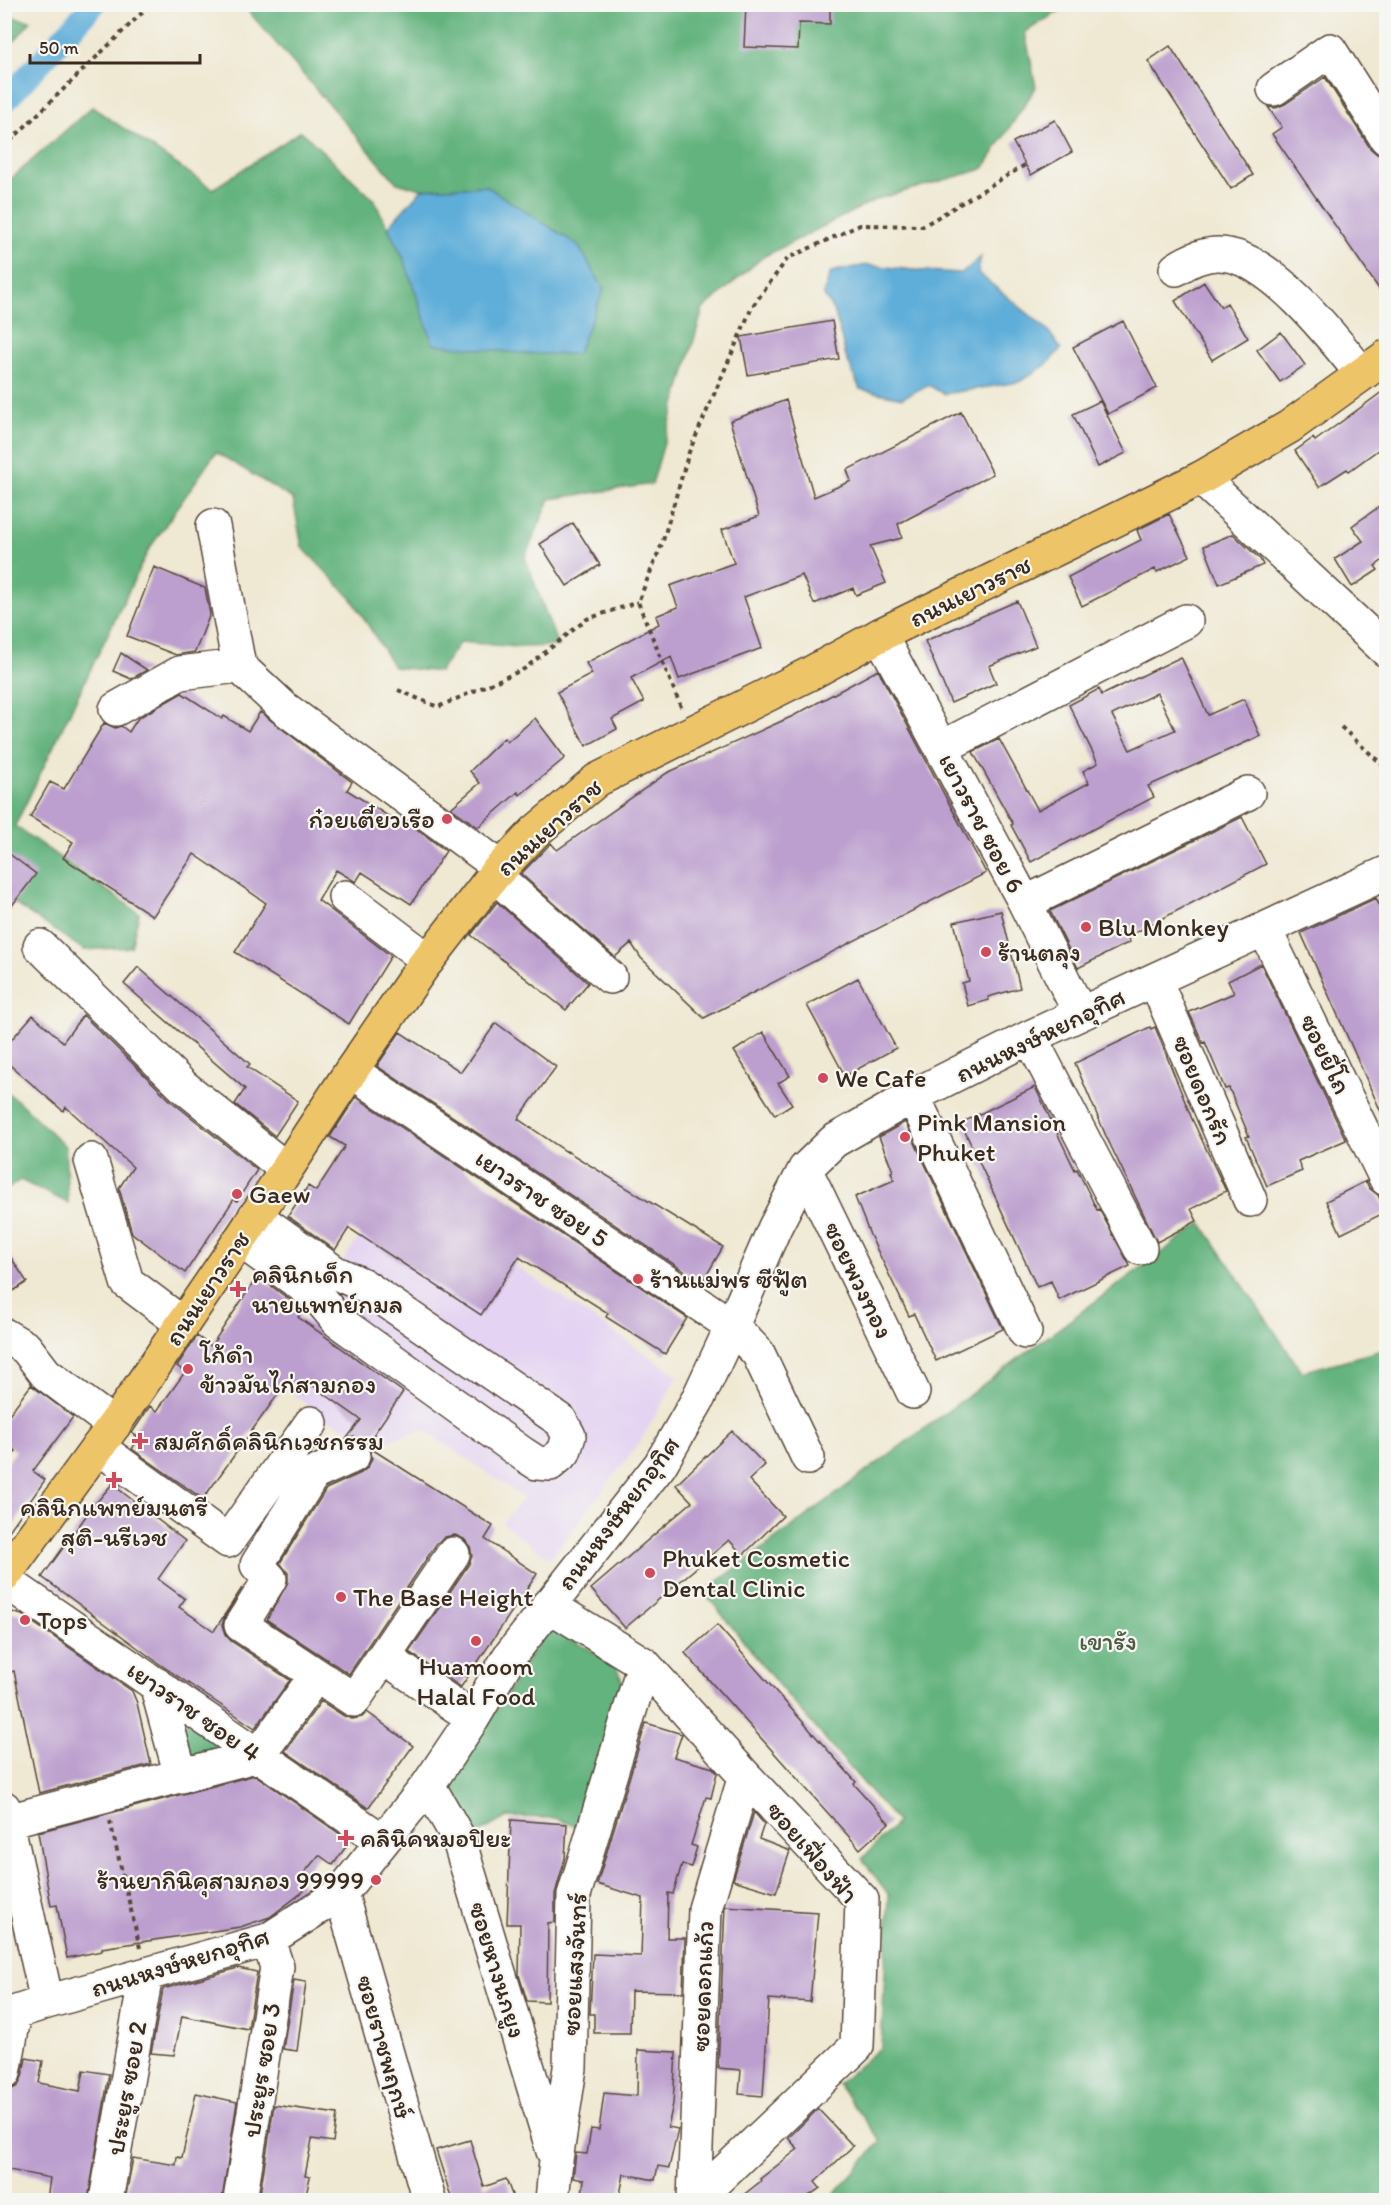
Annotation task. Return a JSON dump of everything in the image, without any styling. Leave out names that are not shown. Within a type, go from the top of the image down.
[{"type":"main road","name":"ถนนเยาวราช","points":[[4,1578],[183,1324],[351,1071],[428,960],[498,871],[536,831],[597,780],[809,674],[880,635],[1201,478],[1289,427],[1374,365]]},
{"type":"street","points":[[1274,88],[1330,50],[1386,138]]},
{"type":"street","points":[[1176,269],[1187,261],[1207,255],[1227,254],[1245,260],[1265,272],[1374,365]]},
{"type":"street","points":[[1201,478],[1386,650]]},
{"type":"street","points":[[213,526],[239,666],[284,708],[498,871],[610,977]]},
{"type":"street","points":[[941,748],[1186,621]]},
{"type":"street","name":"เยาวราช ซอย 6","points":[[880,635],[1024,903],[1080,1013]]},
{"type":"street","points":[[116,708],[180,674],[239,666]]},
{"type":"street","points":[[1024,903],[1248,793]]},
{"type":"street","name":"ถนนหงษ์หยกอุทิศ","points":[[10,2015],[47,2002],[268,1940],[341,1893],[428,1785],[473,1718],[509,1657],[660,1465],[697,1401],[775,1227],[806,1169],[834,1141],[913,1096],[1080,1013],[1385,878]]},
{"type":"street","points":[[345,897],[428,960]]},
{"type":"street","name":"ซอยยี่โถ","points":[[1265,930],[1386,1179]]},
{"type":"street","points":[[40,946],[183,1086],[286,1169]]},
{"type":"street","name":"ซอยดอกรัก","points":[[1155,980],[1250,1200]]},
{"type":"street","points":[[1030,1037],[1140,1248]]},
{"type":"street","name":"เยาวราช ซอย 5","points":[[351,1071],[732,1326],[758,1353],[808,1458]]},
{"type":"street","points":[[913,1096],[1025,1332]]},
{"type":"street","points":[[92,1160],[127,1282],[183,1324]]},
{"type":"street","name":"ซอยพวงทอง","points":[[806,1169],[913,1392]]},
{"type":"street","points":[[248,1228],[334,1272],[363,1284],[561,1421],[569,1436],[564,1452],[550,1464],[537,1463],[338,1321],[318,1297],[248,1228]]},
{"type":"street","points":[[381,1351],[407,1316]]},
{"type":"street","points":[[4,1335],[26,1348],[46,1374],[106,1436],[228,1541],[311,1423]]},
{"type":"street","points":[[353,1456],[314,1474],[257,1565],[270,1579],[242,1625],[354,1700],[453,1554]]},
{"type":"street","name":"เยาวราช ซอย 4","points":[[4,1578],[383,1841]]},
{"type":"street","name":"ซอยเฟื่องฟ้า","points":[[548,1605],[644,1664],[745,1776],[862,1900],[857,2046],[694,2200]]},
{"type":"street","points":[[384,1658],[473,1718]]},
{"type":"street","name":"ซอยแสงจันทร์","points":[[552,2200],[570,2068],[574,1895],[644,1664]]},
{"type":"street","points":[[156,1684],[181,1776]]},
{"type":"street","points":[[47,2002],[6,1817],[104,1796],[259,1755],[309,1685]]},
{"type":"street","name":"ซอยดอกแก้ว","points":[[694,2200],[705,1909],[745,1776]]},
{"type":"street","name":"ซอยหางนกยูง","points":[[428,1785],[458,1837],[556,2160]]},
{"type":"street","name":"ซอยราชพฤกษ์","points":[[341,1893],[429,2200]]},
{"type":"street","name":"ประยูร ซอย 3","points":[[240,2200],[277,1967],[268,1940]]},
{"type":"street","name":"ประยูร ซอย 2","points":[[106,2200],[146,1975]]},
{"type":"street","points":[[4,2073],[10,2015]]},
{"type":"path","points":[[4,147],[151,4]]},
{"type":"path","points":[[694,732],[681,707],[638,602],[662,544],[689,452],[752,307],[788,258],[860,225],[923,226],[1025,165]]},
{"type":"path","points":[[398,690],[438,706],[524,669],[587,619],[638,602]]},
{"type":"path","points":[[1341,727],[1386,768]]},
{"type":"path","points":[[4,1674],[8,1685],[4,1686]]},
{"type":"path","points":[[104,1796],[146,1975]]},
{"type":"shaded area","points":[[397,1185],[678,1376],[640,1442],[550,1559],[502,1523],[524,1498],[424,1430],[380,1443],[321,1416],[267,1373],[316,1306],[341,1263]]},
{"type":"green space","points":[[243,5],[1069,5],[1025,32],[1036,87],[983,169],[877,199],[763,257],[703,309],[652,484],[550,499],[525,557],[558,646],[517,647],[460,642],[439,672],[394,667],[352,599],[302,547],[293,499],[216,452],[149,549],[15,826],[139,913],[131,947],[84,950],[8,899],[5,900],[4,185],[92,107],[213,189],[301,131],[374,200],[404,259],[486,186],[422,189],[397,183]]},
{"type":"green space","points":[[4,16],[31,21],[5,52]]},
{"type":"green space","points":[[5,1091],[65,1146],[68,1203],[20,1180],[5,1191]]},
{"type":"green space","name":"เขารัง","points":[[1201,1223],[1302,1372],[1386,1349],[1386,2200],[962,2200],[935,2192],[927,2200],[829,2200],[881,2141],[838,2084],[881,2047],[889,1895],[862,1859],[897,1822],[775,1681],[704,1592]]},
{"type":"green space","points":[[548,1628],[614,1662],[623,1683],[578,1827],[555,1818],[507,1817],[468,1839],[445,1792]]},
{"type":"green space","points":[[171,1713],[243,1753],[185,1765]]},
{"type":"water","points":[[486,186],[578,245],[604,289],[577,354],[529,354],[433,344],[404,259],[388,227],[422,189]]},
{"type":"water","points":[[981,257],[978,273],[1047,329],[1061,349],[1046,365],[1019,382],[944,394],[928,385],[902,398],[860,389],[846,357],[835,313],[823,294],[831,272],[867,265],[962,273]]},
{"type":"building","points":[[746,4],[830,4],[830,24],[799,23],[798,49],[744,47]]},
{"type":"building","points":[[1170,46],[1253,175],[1231,189],[1148,61]]},
{"type":"building","points":[[1325,77],[1370,148],[1386,157],[1386,299],[1272,134],[1282,127],[1268,107],[1276,108],[1285,104]]},
{"type":"building","points":[[1055,120],[1072,152],[1031,175],[1013,142]]},
{"type":"building","points":[[1204,282],[1221,307],[1227,303],[1248,338],[1212,360],[1175,301]]},
{"type":"building","points":[[832,321],[839,359],[748,375],[741,337]]},
{"type":"building","points":[[1123,321],[1157,388],[1108,414],[1073,347]]},
{"type":"building","points":[[1281,332],[1305,365],[1280,382],[1257,350]]},
{"type":"building","points":[[1386,389],[1386,444],[1349,471],[1347,469],[1319,487],[1295,451],[1313,438],[1315,441]]},
{"type":"building","points":[[786,400],[814,497],[851,481],[847,470],[961,412],[993,474],[898,524],[902,538],[870,546],[886,583],[856,595],[853,588],[814,604],[802,575],[744,597],[762,648],[679,679],[671,657],[631,678],[644,702],[612,719],[617,729],[586,746],[557,692],[592,674],[586,663],[659,624],[656,616],[678,607],[670,586],[734,563],[722,530],[759,516],[730,421]]},
{"type":"building","points":[[1100,401],[1126,453],[1098,467],[1073,414]]},
{"type":"building","points":[[1386,502],[1386,558],[1375,566],[1378,570],[1352,587],[1335,559],[1363,541],[1352,526]]},
{"type":"building","points":[[1169,514],[1190,556],[1157,572],[1155,569],[1082,606],[1068,577],[1141,540],[1137,530]]},
{"type":"building","points":[[573,523],[600,565],[567,586],[540,544]]},
{"type":"building","points":[[1233,534],[1260,559],[1263,565],[1219,584],[1204,546]]},
{"type":"building","points":[[154,567],[205,588],[210,614],[195,652],[176,655],[127,636]]},
{"type":"building","points":[[1017,601],[1036,646],[989,666],[996,683],[951,703],[925,641]]},
{"type":"building","points":[[121,653],[147,670],[131,679],[113,671]]},
{"type":"building","points":[[1181,657],[1208,715],[1244,699],[1260,736],[1148,786],[1154,797],[1031,862],[1011,825],[1013,824],[973,752],[999,739],[1038,810],[1089,783],[1083,771],[1098,763],[1069,705],[1099,689],[1102,695]],"holes":[[[1157,693],[1175,730],[1130,750],[1112,715]]]},
{"type":"building","points":[[878,670],[986,873],[704,1018],[641,958],[631,943],[615,957],[521,874],[551,843],[557,850],[667,773],[793,716]]},
{"type":"building","points":[[182,693],[222,719],[224,716],[248,731],[260,712],[352,782],[347,790],[399,823],[402,818],[446,851],[411,904],[362,872],[356,882],[336,870],[318,900],[391,956],[349,1024],[235,952],[266,903],[194,854],[153,916],[63,858],[73,842],[30,817],[50,782],[64,789],[104,723],[115,728],[121,726],[129,732],[138,718]]},
{"type":"building","points":[[535,718],[565,758],[520,795],[518,792],[478,827],[451,808],[480,783],[470,771],[504,738],[507,742]]},
{"type":"building","points":[[1242,817],[1266,864],[1127,937],[1130,942],[1078,968],[1050,911]]},
{"type":"building","points":[[4,850],[36,874],[4,916]]},
{"type":"building","points":[[1376,898],[1386,921],[1386,1123],[1301,933]]},
{"type":"building","points":[[497,902],[588,983],[566,1010],[471,935]]},
{"type":"building","name":"ร้านตลุง","points":[[1001,911],[1020,988],[988,997],[989,1000],[968,1006],[962,983],[969,981],[954,922]]},
{"type":"building","points":[[1261,964],[1346,1140],[1298,1161],[1302,1171],[1267,1186],[1246,1137],[1249,1136],[1229,1088],[1225,1089],[1189,1012],[1234,993],[1228,981]]},
{"type":"building","points":[[138,967],[250,1064],[247,1067],[298,1101],[275,1136],[235,1104],[245,1089],[124,984]]},
{"type":"building","points":[[858,978],[896,1048],[845,1076],[807,1005]]},
{"type":"building","points":[[33,1015],[63,1042],[83,1015],[171,1101],[257,1170],[237,1201],[234,1199],[185,1273],[132,1233],[119,1188],[133,1167],[66,1107],[63,1111],[4,1060],[4,1048]]},
{"type":"building","points":[[496,1023],[556,1067],[518,1119],[567,1152],[723,1247],[702,1283],[377,1066],[400,1032],[461,1072]]},
{"type":"building","points":[[1150,1027],[1151,1029],[1155,1027],[1192,1119],[1226,1191],[1191,1209],[1197,1221],[1157,1242],[1106,1136],[1075,1063]]},
{"type":"building","points":[[763,1032],[790,1076],[778,1083],[792,1104],[775,1115],[734,1051]]},
{"type":"building","points":[[1035,1087],[1075,1170],[1077,1169],[1097,1210],[1099,1209],[1130,1266],[1059,1300],[1051,1281],[1037,1287],[961,1123]]},
{"type":"building","points":[[356,1097],[687,1318],[665,1354],[606,1317],[608,1313],[519,1257],[481,1315],[349,1228],[335,1250],[288,1216],[308,1186],[316,1191],[345,1146],[330,1137]]},
{"type":"building","points":[[905,1122],[1003,1329],[936,1361],[914,1314],[909,1316],[870,1235],[855,1197],[894,1180],[891,1172],[893,1171],[879,1137]]},
{"type":"building","points":[[1366,1181],[1369,1188],[1378,1195],[1386,1212],[1341,1234],[1326,1201]]},
{"type":"building","points":[[4,1247],[27,1282],[4,1297]]},
{"type":"building","points":[[258,1276],[303,1310],[298,1317],[403,1392],[367,1444],[355,1437],[347,1438],[361,1420],[309,1383],[302,1394],[286,1383],[203,1499],[132,1449],[139,1438],[132,1433],[150,1406],[157,1411],[185,1372],[177,1366],[197,1336],[211,1346]]},
{"type":"building","points":[[31,1385],[73,1417],[33,1471],[45,1480],[4,1538],[4,1467],[16,1451],[4,1442],[4,1421]]},
{"type":"building","points":[[732,1431],[765,1465],[749,1480],[783,1516],[743,1555],[729,1540],[625,1628],[591,1589],[692,1502],[676,1485]]},
{"type":"building","points":[[370,1448],[493,1526],[485,1539],[537,1574],[461,1687],[409,1652],[469,1564],[472,1556],[470,1546],[464,1539],[455,1535],[445,1537],[437,1543],[349,1674],[267,1620],[288,1582],[288,1573],[280,1563],[326,1489],[361,1473],[368,1467],[372,1458]]},
{"type":"building","points":[[112,1484],[185,1541],[158,1579],[185,1599],[179,1607],[214,1631],[242,1588],[225,1616],[222,1625],[225,1634],[231,1641],[290,1680],[255,1728],[161,1665],[42,1577]]},
{"type":"building","points":[[12,1612],[22,1615],[132,1691],[137,1703],[151,1764],[39,1793],[14,1671],[4,1674],[4,1619]]},
{"type":"building","points":[[717,1625],[856,1782],[854,1784],[889,1823],[860,1849],[685,1653]]},
{"type":"building","points":[[321,1701],[352,1719],[362,1717],[367,1712],[413,1746],[368,1808],[285,1751]]},
{"type":"building","points":[[646,1723],[682,1734],[674,1757],[713,1768],[717,1773],[711,1798],[706,1797],[691,1845],[697,1847],[691,1867],[682,1864],[673,1894],[668,1893],[667,1938],[685,1938],[683,1992],[631,1991],[630,2033],[594,2033],[594,2014],[590,2014],[593,1954],[641,1956],[643,1898],[597,1884]]},
{"type":"building","points":[[255,1775],[350,1841],[333,1865],[319,1855],[299,1879],[304,1891],[270,1917],[240,1927],[102,1948],[102,1951],[67,1958],[57,1905],[51,1906],[38,1832]]},
{"type":"building","points":[[754,1812],[764,1824],[759,1839],[790,1851],[776,1893],[733,1880]]},
{"type":"building","points":[[511,1820],[567,1824],[565,1858],[555,1894],[555,1922],[548,1923],[547,2002],[527,2001],[519,1975],[520,1924],[507,1924]]},
{"type":"building","points":[[725,1906],[818,1912],[810,2002],[769,1999],[763,2096],[739,2094],[741,2070],[718,2068]]},
{"type":"building","points":[[238,1968],[257,1972],[248,2029],[182,2016],[174,2055],[151,2053],[163,1989]]},
{"type":"building","points":[[294,1980],[306,1982],[297,2051],[283,2049]]},
{"type":"building","points":[[638,2050],[676,2052],[673,2104],[668,2127],[678,2129],[669,2168],[658,2166],[655,2180],[624,2174],[619,2200],[581,2200],[584,2180],[573,2178],[576,2153],[587,2154],[591,2129],[599,2130],[604,2093],[637,2096]]},
{"type":"building","points":[[26,2058],[43,2061],[39,2083],[80,2091],[84,2070],[109,2074],[88,2200],[47,2200],[50,2178],[4,2169],[4,2107],[8,2091],[18,2086]]},
{"type":"building","points":[[196,2093],[237,2102],[222,2200],[125,2200],[133,2158],[176,2165],[177,2157],[182,2158]]},
{"type":"building","points":[[274,2105],[337,2114],[333,2142],[312,2139],[305,2176],[310,2177],[305,2200],[259,2200]]},
{"type":"building","points":[[818,2109],[853,2146],[815,2182],[820,2188],[803,2200],[737,2200],[798,2149],[788,2138]]},
{"type":"building","points":[[470,2140],[484,2187],[506,2179],[514,2200],[452,2200],[436,2150]]},
{"type":"waterway","points":[[4,102],[94,4]]},
{"type":"place","name":"ก๋วยเตี๋ยวเรือ","points":[[447,819]]},
{"type":"place","name":"Blu Monkey","points":[[1086,927]]},
{"type":"place","name":"ร้านตลุง","points":[[986,952]]},
{"type":"place","name":"We Cafe","points":[[823,1078]]},
{"type":"place","name":"Pink Mansion Phuket","points":[[905,1137]]},
{"type":"place","name":"Gaew","points":[[237,1194]]},
{"type":"place","name":"ร้านแม่พร ซีฟู้ต","points":[[638,1279]]},
{"type":"place","name":"คลินิกเด็ก นายแพทย์กมล","points":[[238,1289]]},
{"type":"place","name":"โก้ดำ ข้าวมันไก่สามกอง","points":[[188,1369]]},
{"type":"place","name":"สมศักดิ์คลินิกเวชกรรม","points":[[140,1441]]},
{"type":"place","name":"คลินิกแพทย์มนตรี สุติ-นรีเวช","points":[[114,1480]]},
{"type":"place","name":"Phuket Cosmetic Dental Clinic","points":[[650,1573]]},
{"type":"place","name":"The Base Height","points":[[341,1597]]},
{"type":"place","name":"Tops","points":[[25,1620]]},
{"type":"place","name":"Huamoom Halal Food","points":[[476,1641]]},
{"type":"place","name":"คลินิคหมอปิยะ","points":[[346,1838]]},
{"type":"place","name":"ร้านยากินิคุสามกอง 99999","points":[[376,1880]]}]
